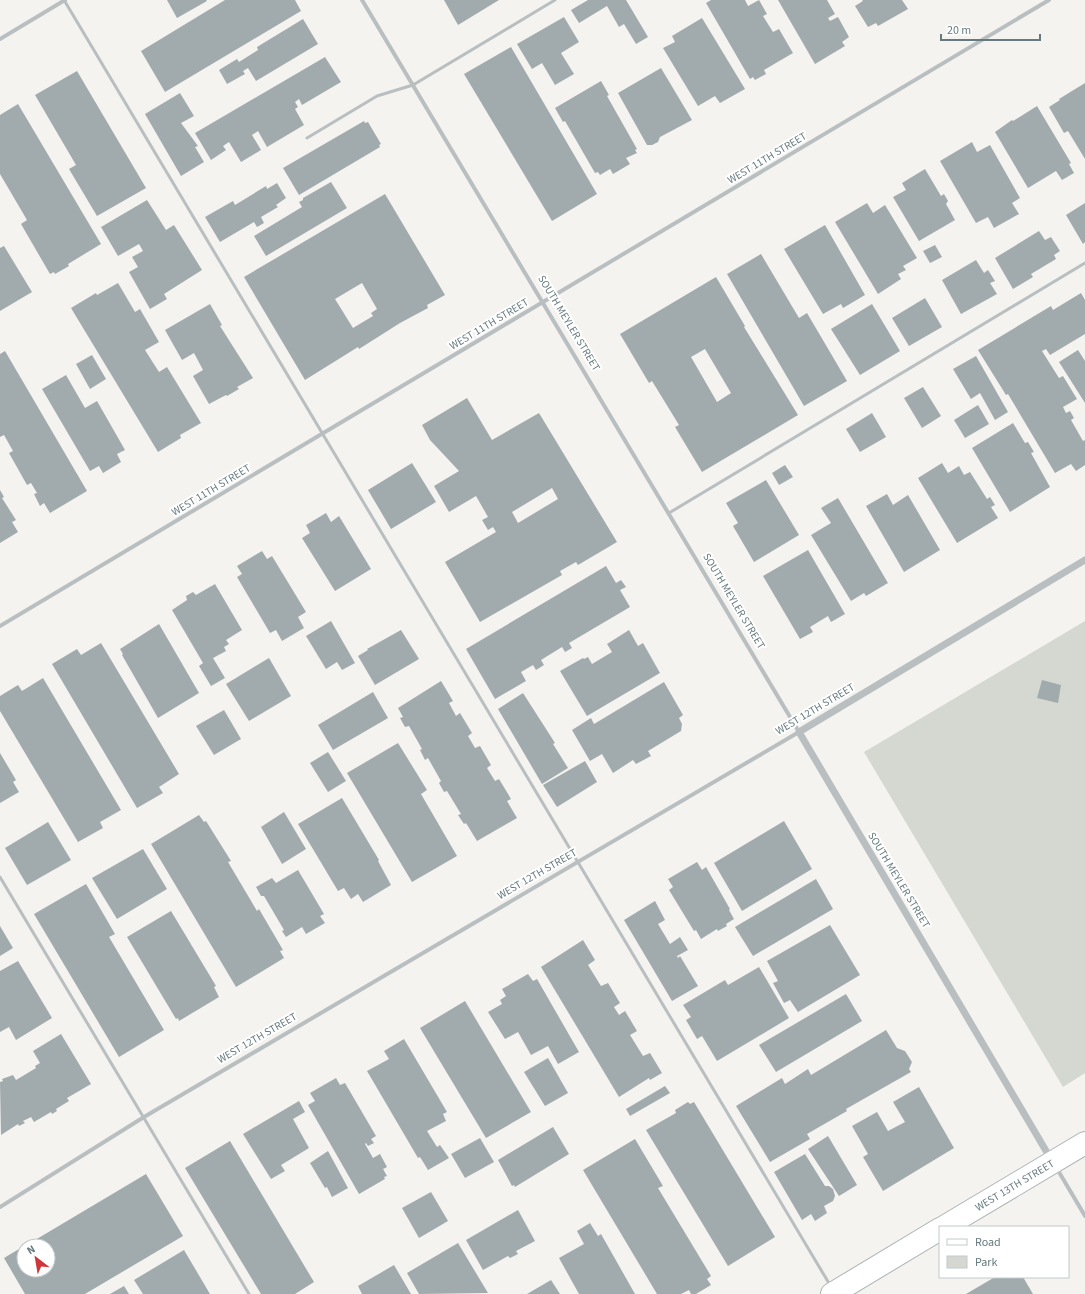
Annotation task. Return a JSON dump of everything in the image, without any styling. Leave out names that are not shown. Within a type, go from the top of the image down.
[{"type":"main road","name":"WEST 13TH STREET","points":[[946,1226],[1085,1143]]},
{"type":"main road","points":[[834,1294],[939,1230]]},
{"type":"street","points":[[0,39],[64,0]]},
{"type":"street","name":"SOUTH MEYLER STREET","points":[[362,0],[669,513],[1085,1216]]},
{"type":"street","name":"WEST 11TH STREET","points":[[0,626],[544,303],[1049,0]]},
{"type":"street","name":"WEST 12TH STREET","points":[[0,1207],[144,1117],[579,863],[1085,560]]},
{"type":"lane","points":[[64,0],[579,863],[834,1294]]},
{"type":"lane","points":[[307,138],[377,96],[413,85],[556,0]]},
{"type":"lane","points":[[669,513],[1085,263]]},
{"type":"lane","points":[[0,877],[249,1294]]},
{"type":"green space","points":[[1085,621],[1085,1073],[1063,1087],[864,752]]},
{"type":"building","points":[[167,0],[206,0],[207,1],[177,18]]},
{"type":"building","points":[[225,0],[295,0],[301,11],[165,92],[141,51]]},
{"type":"building","points":[[444,0],[499,0],[458,25]]},
{"type":"building","points":[[588,0],[626,0],[648,37],[636,44],[624,24],[619,27],[607,6],[579,23],[571,10]]},
{"type":"building","points":[[711,0],[745,0],[748,6],[759,0],[767,14],[763,16],[773,32],[779,29],[793,53],[764,70],[766,74],[755,80],[753,77],[750,79],[706,3]]},
{"type":"building","points":[[778,0],[827,0],[835,14],[828,18],[830,21],[838,17],[849,37],[842,42],[845,46],[815,64]]},
{"type":"building","points":[[862,0],[902,0],[908,9],[878,26],[876,23],[868,27],[855,6],[863,1]]},
{"type":"building","points":[[564,17],[579,42],[561,53],[574,74],[555,85],[542,63],[532,69],[517,44]]},
{"type":"building","points":[[702,18],[745,89],[720,103],[715,96],[698,106],[663,48],[675,42],[672,36]]},
{"type":"building","points":[[303,19],[318,44],[256,81],[248,68],[243,71],[245,74],[227,84],[219,70],[237,59],[239,62],[258,50],[257,47]]},
{"type":"building","points":[[511,47],[597,194],[552,221],[464,74]]},
{"type":"building","points":[[325,57],[341,82],[302,105],[299,99],[295,102],[298,107],[295,109],[304,125],[267,147],[258,131],[252,135],[261,150],[241,162],[229,142],[223,146],[226,150],[211,160],[195,133]]},
{"type":"building","points":[[661,68],[692,120],[660,137],[658,142],[652,145],[647,145],[618,93]]},
{"type":"building","points":[[77,71],[146,188],[97,216],[69,169],[76,165],[35,95]]},
{"type":"building","points":[[601,81],[609,95],[607,96],[637,149],[635,150],[637,153],[626,158],[630,164],[613,174],[610,169],[600,175],[598,172],[595,173],[565,121],[563,122],[555,108]]},
{"type":"building","points":[[1085,83],[1085,159],[1068,131],[1064,133],[1049,107]]},
{"type":"building","points":[[180,93],[194,116],[181,123],[198,146],[195,147],[204,162],[181,176],[145,114]]},
{"type":"building","points":[[18,104],[101,244],[68,264],[69,266],[55,274],[54,272],[50,274],[21,224],[27,220],[0,174],[0,115]]},
{"type":"building","points":[[1037,106],[1071,163],[1069,164],[1074,173],[1062,180],[1056,171],[1028,188],[995,132],[1012,120],[1013,121]]},
{"type":"building","points":[[364,121],[365,123],[368,122],[381,144],[379,145],[380,147],[299,195],[283,168]]},
{"type":"building","points":[[972,142],[977,152],[990,145],[1020,198],[1012,203],[1019,214],[994,228],[988,217],[976,223],[940,161]]},
{"type":"building","points":[[925,169],[941,196],[944,194],[948,201],[946,204],[955,220],[919,241],[893,197],[906,190],[902,183]]},
{"type":"building","points":[[331,182],[347,208],[266,256],[254,236],[302,207],[299,202],[303,200],[303,198]]},
{"type":"building","points":[[277,183],[286,198],[276,205],[278,207],[261,217],[264,223],[257,227],[254,222],[220,242],[205,217],[233,201],[235,205],[266,186],[267,189]]},
{"type":"building","points":[[385,194],[445,295],[427,305],[428,308],[400,323],[359,349],[358,347],[305,380],[244,277]],"holes":[[[362,283],[377,309],[371,313],[373,316],[353,328],[335,299]]]},
{"type":"building","points":[[147,200],[166,230],[174,225],[202,270],[164,294],[167,299],[150,309],[129,272],[138,267],[132,257],[143,251],[139,244],[118,256],[101,227]]},
{"type":"building","points":[[867,203],[873,213],[885,205],[917,258],[903,266],[906,270],[898,274],[901,279],[878,294],[835,222]]},
{"type":"building","points":[[1085,203],[1085,242],[1083,244],[1066,215]]},
{"type":"building","points":[[825,225],[865,295],[843,308],[841,304],[823,314],[784,249]]},
{"type":"building","points":[[1039,231],[1045,240],[1051,237],[1060,251],[1054,255],[1056,259],[1031,274],[1033,277],[1013,289],[995,258]]},
{"type":"building","points":[[935,245],[942,257],[930,263],[923,251]]},
{"type":"building","points":[[4,246],[32,292],[0,311],[0,248]]},
{"type":"building","points":[[761,254],[799,318],[807,313],[847,381],[804,406],[727,274]]},
{"type":"building","points":[[976,260],[984,273],[988,270],[995,281],[990,283],[997,294],[961,314],[942,280]]},
{"type":"building","points":[[716,277],[745,326],[744,327],[798,415],[702,472],[675,427],[679,425],[652,381],[649,383],[620,334]],"holes":[[[705,349],[731,393],[717,402],[691,357]]]},
{"type":"building","points":[[118,283],[135,312],[140,309],[159,342],[145,350],[159,372],[167,367],[201,423],[180,435],[181,438],[158,452],[71,308],[96,293],[97,295]]},
{"type":"building","points":[[1081,293],[1085,300],[1085,334],[1050,355],[1046,349],[1042,351],[1059,378],[1063,376],[1077,399],[1063,407],[1066,413],[1070,411],[1074,418],[1071,420],[1083,441],[1085,440],[1085,465],[1076,471],[1071,464],[1055,473],[1008,394],[1006,395],[978,350],[1051,306],[1053,310]]},
{"type":"building","points":[[925,298],[942,327],[909,346],[892,318]]},
{"type":"building","points":[[210,304],[222,325],[220,326],[253,378],[237,387],[239,389],[209,404],[193,376],[203,370],[194,353],[182,360],[165,330]]},
{"type":"building","points":[[872,304],[900,351],[860,375],[831,329]]},
{"type":"building","points":[[1078,350],[1085,361],[1085,403],[1059,362]]},
{"type":"building","points":[[5,351],[87,491],[50,513],[44,503],[40,506],[34,494],[37,493],[31,483],[27,485],[9,453],[13,451],[4,435],[0,437],[0,354]]},
{"type":"building","points":[[92,355],[106,379],[90,389],[76,364]]},
{"type":"building","points":[[976,356],[1008,412],[995,420],[980,393],[971,399],[953,369]]},
{"type":"building","points":[[66,375],[85,408],[97,401],[125,450],[117,454],[121,462],[103,473],[99,466],[90,471],[42,389]]},
{"type":"building","points":[[923,387],[941,416],[922,428],[904,398]]},
{"type":"building","points":[[467,398],[492,440],[539,413],[617,542],[578,565],[576,562],[560,571],[562,575],[480,622],[445,562],[496,532],[493,527],[488,530],[482,520],[488,517],[476,496],[449,512],[434,486],[459,471],[430,440],[422,425]],"holes":[[[552,488],[558,499],[518,523],[512,512]]]},
{"type":"building","points":[[978,405],[989,424],[965,438],[954,420]]},
{"type":"building","points":[[872,413],[886,437],[860,452],[846,429]]},
{"type":"building","points":[[1013,423],[1025,443],[1028,442],[1034,452],[1031,453],[1050,487],[1010,512],[972,448]]},
{"type":"building","points":[[412,463],[436,502],[391,529],[368,490]]},
{"type":"building","points":[[942,463],[948,473],[959,466],[964,475],[970,472],[987,499],[990,497],[995,505],[991,507],[998,518],[957,543],[918,478]]},
{"type":"building","points":[[785,465],[793,477],[779,485],[772,473]]},
{"type":"building","points":[[766,480],[799,535],[754,562],[733,526],[738,523],[726,503]]},
{"type":"building","points":[[0,490],[4,497],[2,498],[16,520],[12,522],[18,532],[0,543]]},
{"type":"building","points":[[887,494],[893,505],[908,495],[940,550],[904,572],[866,506]]},
{"type":"building","points":[[838,498],[888,583],[866,596],[864,593],[851,601],[811,535],[831,523],[821,508]]},
{"type":"building","points":[[326,513],[331,522],[339,516],[371,569],[335,591],[302,538],[310,533],[306,525]]},
{"type":"building","points":[[808,550],[845,614],[831,622],[828,616],[810,627],[813,632],[800,639],[763,576]]},
{"type":"building","points":[[262,551],[267,559],[272,556],[306,612],[298,617],[304,628],[282,641],[276,630],[270,633],[237,577],[242,574],[237,566]]},
{"type":"building","points":[[606,566],[616,583],[621,580],[626,587],[620,590],[630,607],[569,643],[572,648],[565,652],[562,647],[541,660],[544,665],[536,670],[533,665],[521,672],[526,681],[495,699],[466,649]]},
{"type":"building","points":[[215,584],[242,630],[226,640],[229,644],[224,647],[226,651],[213,658],[225,678],[211,686],[199,666],[203,663],[172,610],[187,600],[186,596],[193,592],[196,595]]},
{"type":"building","points":[[331,621],[355,663],[342,670],[337,662],[326,669],[306,636]]},
{"type":"building","points":[[159,624],[199,693],[158,718],[120,649]]},
{"type":"building","points":[[401,630],[419,659],[375,685],[358,656],[368,650],[367,649]]},
{"type":"building","points":[[629,630],[638,646],[643,643],[660,673],[587,716],[560,671],[583,658],[588,657],[592,664],[612,652],[607,644]]},
{"type":"building","points":[[101,643],[179,774],[159,787],[163,793],[137,808],[52,664],[77,649],[81,655]]},
{"type":"building","points":[[269,658],[291,696],[249,721],[226,684]]},
{"type":"building","points":[[43,678],[121,810],[100,822],[103,828],[78,842],[0,711],[0,696],[18,685],[22,691]]},
{"type":"building","points":[[1042,680],[1061,685],[1058,703],[1037,698]]},
{"type":"building","points":[[441,681],[453,701],[449,703],[456,716],[460,713],[472,733],[468,736],[475,748],[480,746],[491,765],[487,768],[495,781],[499,779],[511,799],[507,801],[517,818],[477,841],[466,823],[464,824],[458,815],[461,814],[447,791],[444,792],[439,783],[441,781],[428,758],[425,760],[420,750],[422,749],[409,726],[405,727],[400,718],[403,717],[398,708]]},
{"type":"building","points":[[664,682],[683,715],[679,718],[682,724],[681,731],[648,751],[651,756],[636,764],[633,760],[613,773],[602,754],[590,761],[572,730],[591,718],[594,724]]},
{"type":"building","points":[[373,692],[388,718],[333,750],[318,725]]},
{"type":"building","points":[[523,693],[555,743],[553,744],[568,768],[542,784],[498,709]]},
{"type":"building","points":[[224,710],[241,739],[214,755],[196,726]]},
{"type":"building","points":[[398,743],[427,790],[421,794],[457,856],[412,882],[347,773]]},
{"type":"building","points":[[328,752],[346,781],[328,792],[310,763]]},
{"type":"building","points":[[0,753],[16,780],[13,782],[19,792],[0,803]]},
{"type":"building","points":[[585,761],[597,782],[557,807],[543,785]]},
{"type":"building","points":[[342,798],[379,860],[378,861],[391,885],[363,902],[358,894],[351,899],[344,888],[338,891],[298,824]]},
{"type":"building","points":[[284,812],[306,849],[282,864],[261,827]]},
{"type":"building","points":[[199,815],[204,822],[206,821],[231,861],[228,862],[257,911],[259,909],[283,950],[280,951],[284,958],[236,987],[151,844]]},
{"type":"building","points":[[784,821],[812,869],[742,911],[714,863]]},
{"type":"building","points":[[48,822],[71,860],[27,885],[5,848]]},
{"type":"building","points":[[143,849],[167,889],[117,919],[92,878]]},
{"type":"building","points":[[697,862],[702,870],[706,867],[730,909],[729,910],[734,919],[726,924],[727,926],[718,931],[717,929],[701,939],[696,930],[694,931],[669,890],[673,887],[668,879]]},
{"type":"building","points":[[298,870],[324,914],[320,916],[325,923],[306,934],[302,927],[286,937],[282,931],[284,930],[264,896],[261,896],[256,887],[272,878],[276,883]]},
{"type":"building","points":[[816,879],[833,909],[753,956],[735,927]]},
{"type":"building","points":[[86,884],[115,934],[109,937],[164,1030],[119,1057],[34,914]]},
{"type":"building","points":[[655,901],[665,920],[658,924],[670,944],[680,937],[688,950],[677,956],[678,958],[680,956],[698,986],[672,1001],[624,920]]},
{"type":"building","points":[[171,911],[216,986],[214,987],[219,997],[179,1021],[178,1018],[176,1019],[127,937]]},
{"type":"building","points":[[830,925],[860,975],[798,1012],[790,1000],[784,1003],[773,983],[778,981],[767,961]]},
{"type":"building","points":[[0,926],[13,948],[0,956]]},
{"type":"building","points":[[583,940],[595,960],[588,965],[601,986],[608,983],[620,1003],[614,1007],[619,1015],[625,1011],[637,1031],[630,1035],[643,1056],[650,1053],[662,1073],[650,1080],[649,1078],[619,1097],[541,967]]},
{"type":"building","points":[[18,961],[52,1018],[16,1040],[9,1027],[0,1032],[0,971]]},
{"type":"building","points":[[759,967],[789,1018],[717,1061],[702,1036],[697,1039],[686,1020],[691,1017],[683,1005],[725,980],[728,985]]},
{"type":"building","points":[[528,974],[533,981],[537,979],[579,1052],[558,1064],[548,1046],[531,1055],[518,1032],[505,1039],[488,1012],[502,1004],[500,1000],[506,996],[502,989]]},
{"type":"building","points":[[846,994],[862,1021],[776,1072],[759,1045]]},
{"type":"building","points":[[465,1001],[531,1112],[486,1138],[420,1028]]},
{"type":"building","points":[[886,1030],[897,1048],[905,1051],[912,1062],[909,1069],[911,1072],[846,1109],[847,1111],[807,1134],[810,1139],[770,1162],[736,1106],[782,1078],[785,1084],[808,1069],[811,1075]]},
{"type":"building","points":[[61,1034],[91,1084],[67,1098],[69,1101],[56,1109],[57,1111],[52,1114],[51,1112],[34,1122],[31,1117],[23,1121],[25,1123],[19,1126],[18,1124],[1,1135],[0,1082],[3,1081],[2,1079],[13,1075],[16,1080],[36,1068],[35,1066],[40,1063],[33,1051]]},
{"type":"building","points":[[404,1039],[447,1112],[443,1114],[446,1121],[427,1131],[437,1147],[440,1145],[449,1158],[428,1170],[420,1157],[418,1158],[367,1071],[389,1059],[384,1051]]},
{"type":"building","points":[[548,1058],[568,1093],[545,1106],[524,1072]]},
{"type":"building","points":[[336,1078],[340,1085],[345,1083],[376,1136],[371,1139],[374,1143],[368,1146],[366,1143],[365,1144],[373,1158],[380,1154],[387,1167],[383,1169],[387,1176],[384,1177],[385,1179],[359,1194],[308,1105],[315,1101],[310,1093]]},
{"type":"building","points":[[665,1086],[670,1093],[630,1116],[626,1109]]},
{"type":"building","points":[[919,1087],[954,1148],[883,1191],[863,1157],[868,1154],[852,1126],[877,1112],[888,1131],[905,1122],[893,1102]]},
{"type":"building","points":[[299,1101],[305,1112],[293,1119],[309,1148],[281,1165],[285,1171],[271,1179],[243,1134]]},
{"type":"building","points":[[688,1102],[690,1104],[694,1102],[775,1237],[728,1266],[646,1130],[676,1113],[675,1110]]},
{"type":"building","points":[[553,1127],[569,1154],[515,1187],[514,1185],[512,1186],[498,1160]]},
{"type":"building","points":[[828,1136],[857,1185],[839,1196],[808,1149]]},
{"type":"building","points":[[480,1138],[494,1162],[465,1178],[451,1154]]},
{"type":"building","points":[[635,1139],[663,1186],[658,1188],[711,1276],[707,1279],[711,1285],[696,1294],[691,1294],[689,1290],[681,1294],[657,1294],[583,1170]]},
{"type":"building","points":[[230,1141],[314,1282],[295,1294],[261,1294],[185,1168]]},
{"type":"building","points":[[328,1151],[348,1188],[332,1197],[327,1187],[325,1188],[310,1163]]},
{"type":"building","points":[[805,1154],[825,1186],[829,1186],[833,1189],[835,1196],[833,1201],[824,1206],[827,1213],[815,1221],[811,1214],[802,1220],[774,1172]]},
{"type":"building","points":[[146,1174],[183,1236],[85,1294],[25,1294],[4,1258],[16,1251],[16,1278],[56,1278],[56,1238],[38,1238]]},
{"type":"building","points":[[431,1192],[448,1221],[419,1238],[402,1208]]},
{"type":"building","points":[[518,1210],[535,1241],[516,1251],[518,1254],[510,1258],[508,1256],[483,1270],[466,1240]]},
{"type":"building","points":[[590,1223],[598,1236],[601,1234],[635,1294],[579,1294],[559,1258],[584,1244],[577,1231]]},
{"type":"building","points":[[458,1243],[488,1293],[419,1294],[407,1273]]},
{"type":"building","points":[[184,1250],[210,1294],[143,1294],[134,1280]]},
{"type":"building","points":[[394,1265],[411,1294],[362,1294],[358,1286]]},
{"type":"building","points":[[993,1278],[1024,1278],[1033,1294],[966,1294]]},
{"type":"building","points":[[551,1280],[560,1294],[527,1294]]},
{"type":"building","points":[[124,1286],[129,1294],[110,1294]]}]
